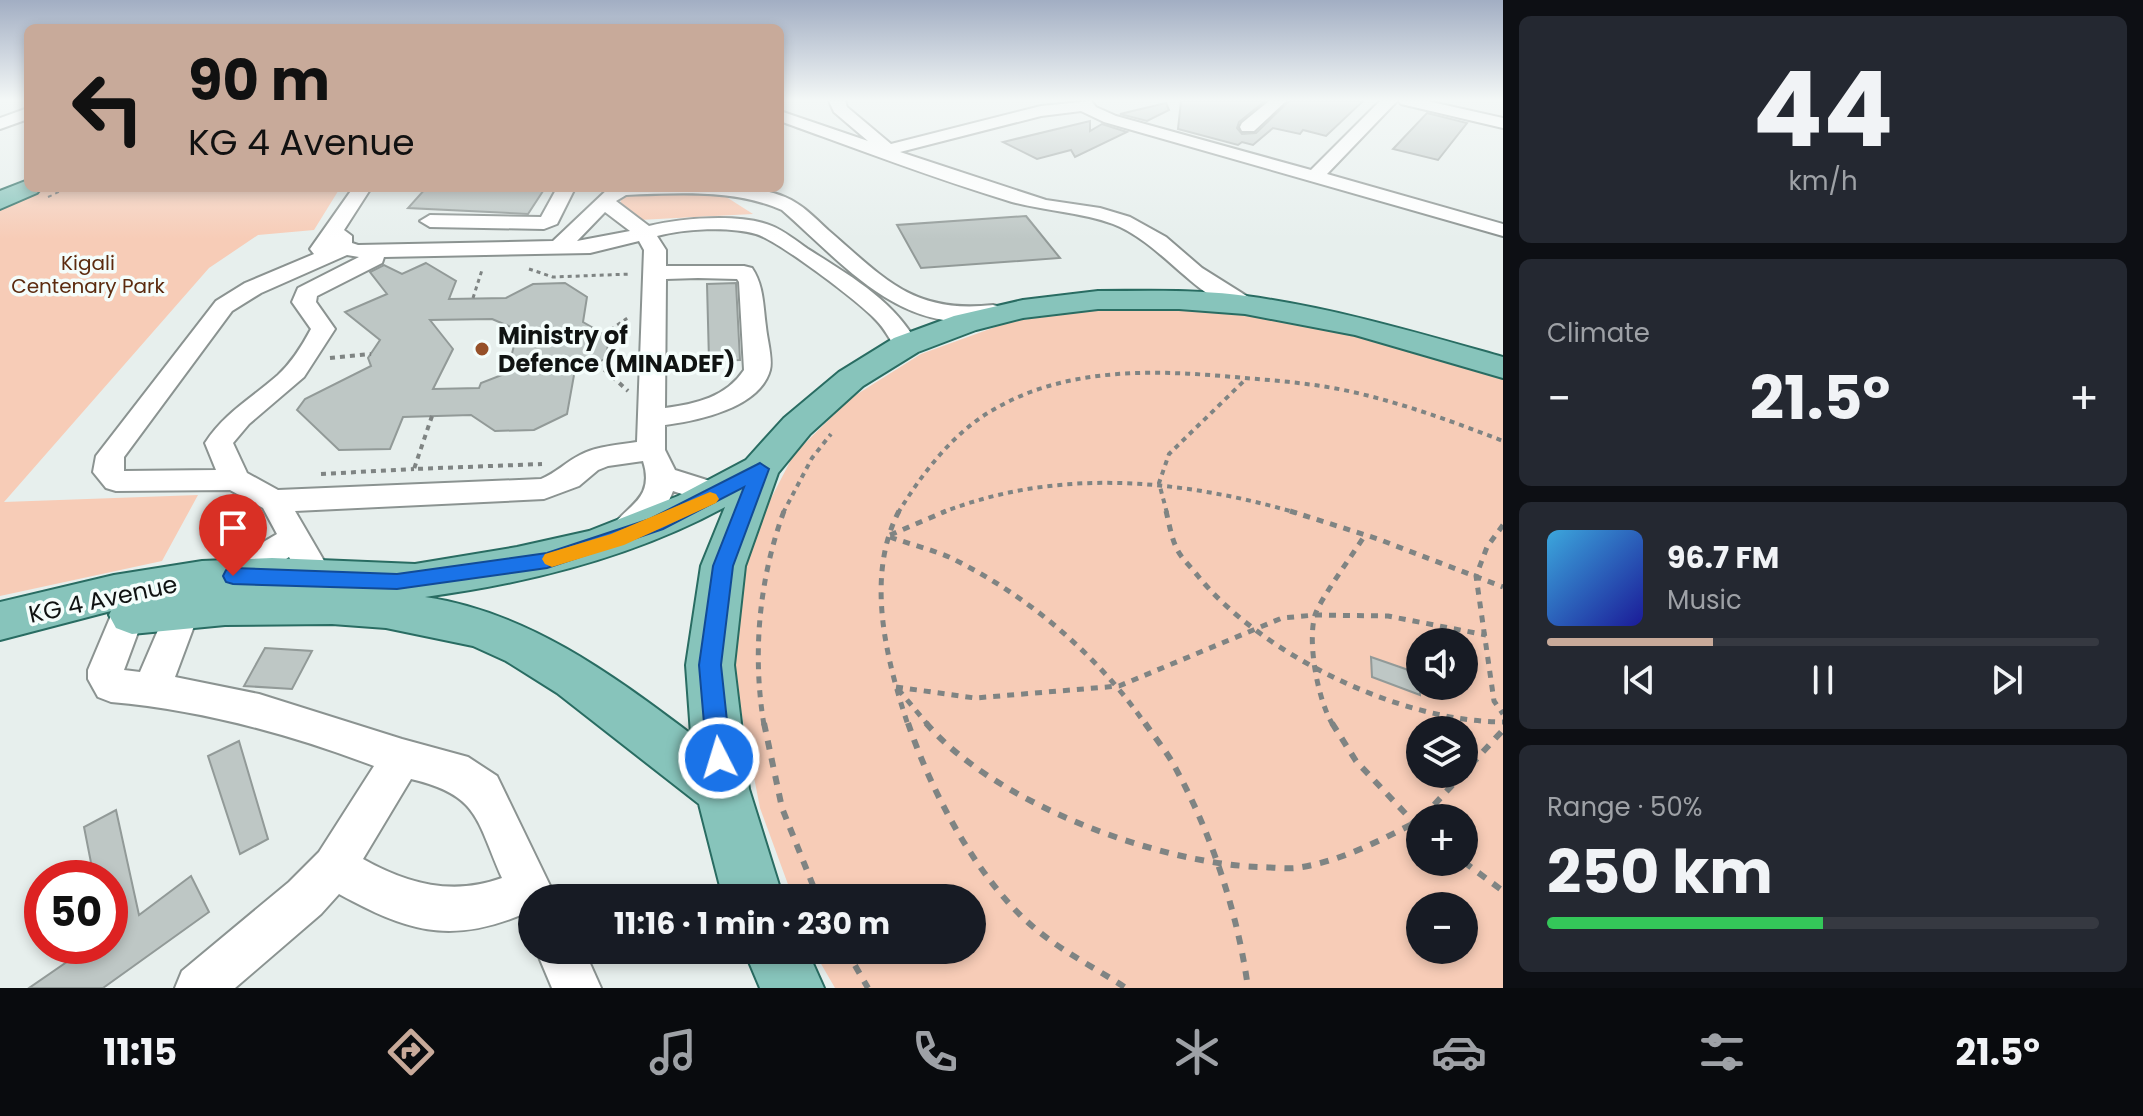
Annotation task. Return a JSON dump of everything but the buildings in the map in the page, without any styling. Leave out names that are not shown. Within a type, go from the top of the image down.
[{"type":"main road","points":[[0,192],[24,181]]},
{"type":"main road","points":[[0,201],[24,190]]},
{"type":"main road","points":[[749,884],[722,789],[710,665],[723,566],[760,469],[797,426],[851,379],[906,345],[965,323],[1023,309],[1187,286],[1245,305],[1360,326],[1503,368]]},
{"type":"main road","name":"KG 4 Avenue","points":[[0,621],[99,595],[233,576],[397,582],[547,560],[617,540],[718,495],[760,469]]},
{"type":"main road","name":"KG 4 Avenue","points":[[0,647],[127,616],[183,610],[322,607],[406,611],[460,623],[522,646],[610,705],[722,789]]},
{"type":"main road","points":[[781,964],[792,988]]},
{"type":"street","points":[[872,147],[1044,205],[1123,221],[1159,241],[1187,286]]},
{"type":"street","points":[[880,147],[884,151]]},
{"type":"street","points":[[884,151],[899,147]]},
{"type":"street","points":[[1207,147],[1503,230]]},
{"type":"street","points":[[1313,178],[1343,147]]},
{"type":"street","points":[[298,268],[327,245],[360,192]]},
{"type":"street","points":[[430,221],[544,223],[550,220],[564,192]]},
{"type":"street","points":[[558,248],[617,193],[676,192]]},
{"type":"street","points":[[740,192],[775,198],[789,206],[886,288],[918,308],[956,316],[1023,309]]},
{"type":"street","points":[[617,193],[654,243],[653,408],[657,463],[648,514],[617,540]]},
{"type":"street","points":[[718,495],[657,463],[603,457],[588,463],[569,479],[544,489],[274,501],[235,480],[116,481],[108,472],[110,456],[224,306],[343,242],[391,251],[558,248],[606,244],[672,226],[738,225],[765,230],[882,312],[903,336],[906,345]]},
{"type":"street","points":[[235,480],[219,443],[228,427],[285,382],[307,359],[323,329],[304,302],[306,293],[330,278],[391,251]]},
{"type":"street","points":[[653,273],[744,273],[750,282],[757,370],[752,379],[716,408],[653,408]]},
{"type":"street","points":[[274,501],[317,578]]},
{"type":"street","points":[[233,576],[293,539]]},
{"type":"street","points":[[152,688],[183,610]]},
{"type":"street","points":[[127,616],[106,670],[106,679],[111,686],[152,688],[305,723],[402,758],[454,770],[483,790],[528,884]]},
{"type":"street","points":[[199,988],[305,898],[334,867],[402,758]]},
{"type":"street","points":[[334,867],[373,890],[408,903],[444,909],[486,906],[518,897]]},
{"type":"street","points":[[566,964],[577,988]]},
{"type":"path","points":[[473,298],[482,270],[494,269]]},
{"type":"path","points":[[518,269],[530,269],[553,277],[653,273]]},
{"type":"path","points":[[307,359],[371,354]]},
{"type":"path","points":[[597,363],[628,391],[653,408]]},
{"type":"path","points":[[1126,988],[1030,923],[971,853],[919,758],[896,687],[884,627],[884,564],[888,536],[914,489],[950,445],[976,421],[1039,389],[1076,378],[1186,373],[1303,383],[1362,395],[1503,441]]},
{"type":"path","points":[[1247,378],[1169,454],[1159,483],[1176,548],[1212,593],[1251,629],[1314,669],[1410,707],[1484,722],[1503,722]]},
{"type":"path","points":[[432,416],[414,469],[588,463]]},
{"type":"path","points":[[813,884],[779,797],[758,676],[764,588],[783,511],[821,445],[831,434]]},
{"type":"path","points":[[888,536],[948,511],[1008,493],[1080,484],[1159,483],[1292,512],[1365,535],[1503,587]]},
{"type":"path","points":[[1503,525],[1487,547],[1476,576],[1494,701],[1503,714]]},
{"type":"path","points":[[1365,535],[1315,615],[1314,669],[1325,712],[1356,761],[1406,810]]},
{"type":"path","points":[[888,536],[946,556],[996,582],[1058,629],[1119,686],[1176,768],[1218,865],[1244,958],[1248,988]]},
{"type":"path","points":[[896,687],[975,698],[1119,686],[1251,629],[1282,618],[1315,615],[1388,616],[1486,635]]},
{"type":"path","points":[[896,687],[941,740],[1013,791],[1087,826],[1141,846],[1218,865],[1295,868],[1361,850],[1406,829]]},
{"type":"path","points":[[1436,804],[1503,730]]},
{"type":"path","points":[[1478,872],[1503,891]]},
{"type":"path","points":[[854,964],[868,988]]},
{"type":"green space","name":"Kigali Centenary Park","points":[[37,192],[338,192],[314,230],[258,235],[209,268],[4,502],[198,495],[162,561],[0,596],[0,209]]},
{"type":"green space","points":[[720,193],[753,214],[639,220],[620,206],[621,200],[630,194]]},
{"type":"green space","points":[[1200,307],[1308,321],[1503,376],[1503,988],[835,988],[821,964],[986,964],[986,884],[788,884],[760,808],[735,680],[740,584],[766,508],[794,454],[851,398],[921,354],[1009,322],[1100,308]]},
{"type":"slow traffic","points":[[552,559],[617,540],[710,499]]},
{"type":"place","name":"Ministry of Defence (MINADEF)","points":[[482,349]]},
{"type":"route","points":[[233,576],[397,582],[547,560],[617,540],[657,524],[718,495],[760,469],[723,566],[710,665],[719,758]]}]
